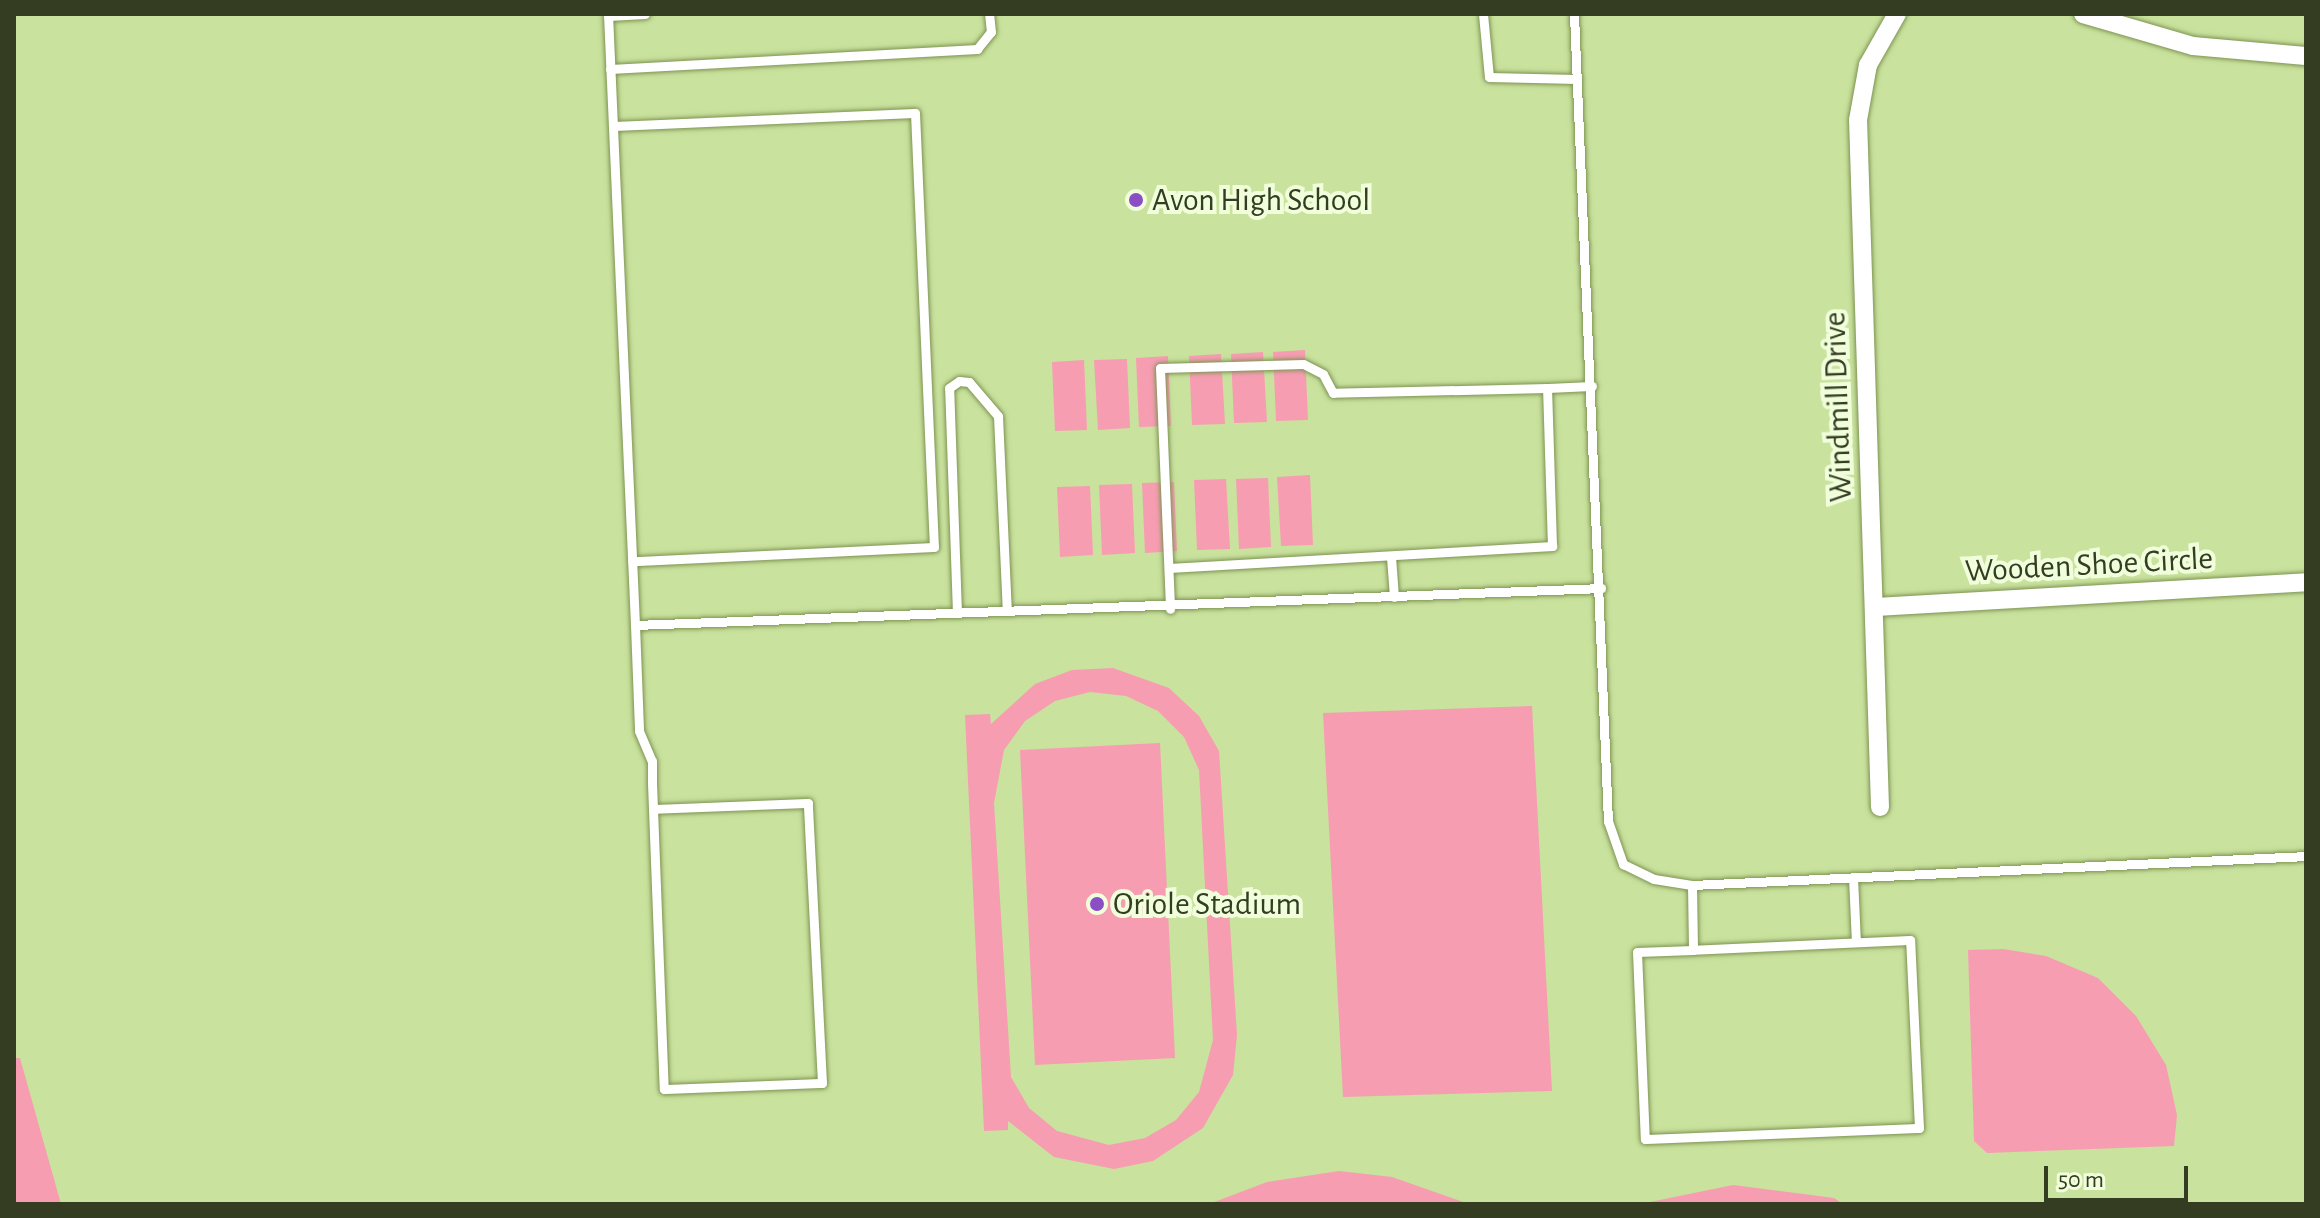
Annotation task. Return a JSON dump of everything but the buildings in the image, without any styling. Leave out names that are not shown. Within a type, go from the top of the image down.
[{"type":"street","name":"Windmill Drive","points":[[1880,807],[1876,607],[1858,120],[1868,65],[1897,14]]},
{"type":"street","points":[[2083,14],[2193,46],[2306,56]]},
{"type":"street","name":"Wooden Shoe Circle","points":[[1876,607],[2306,582]]},
{"type":"lane","points":[[645,14],[608,15],[636,707],[652,761],[653,809],[664,1089],[822,1083],[808,803],[653,809]]},
{"type":"lane","points":[[610,69],[977,49],[991,32],[989,14]]},
{"type":"lane","points":[[1483,14],[1489,77],[1534,81],[1577,79]]},
{"type":"lane","points":[[1574,14],[1612,845],[1635,873],[1692,885],[2306,856]]},
{"type":"lane","points":[[613,126],[915,113],[934,547],[632,561]]},
{"type":"lane","points":[[1170,609],[1160,368],[1303,364],[1323,374],[1333,393],[1592,386]]},
{"type":"lane","points":[[957,613],[949,388],[959,381],[969,382],[998,416],[1007,611]]},
{"type":"lane","points":[[1169,568],[1552,546],[1547,388]]},
{"type":"lane","points":[[1391,557],[1394,597]]},
{"type":"lane","points":[[635,625],[1007,611],[1170,609],[1601,588]]},
{"type":"lane","points":[[1853,877],[1856,942]]},
{"type":"lane","points":[[1692,885],[1693,950]]},
{"type":"lane","points":[[1910,940],[1919,1128],[1645,1139],[1637,952],[1693,950],[1910,940]]},
{"type":"shaded area","points":[[1305,350],[1308,420],[1276,421],[1273,352]]},
{"type":"shaded area","points":[[1263,352],[1267,422],[1234,423],[1231,354]]},
{"type":"shaded area","points":[[1221,354],[1225,424],[1192,425],[1189,356]]},
{"type":"shaded area","points":[[1168,356],[1171,426],[1139,427],[1136,358]]},
{"type":"shaded area","points":[[1127,359],[1130,428],[1098,430],[1094,360]]},
{"type":"shaded area","points":[[1084,360],[1087,430],[1055,431],[1052,362]]},
{"type":"shaded area","points":[[1310,475],[1313,545],[1281,546],[1277,477]]},
{"type":"shaded area","points":[[1268,478],[1271,547],[1239,549],[1236,479]]},
{"type":"shaded area","points":[[1226,479],[1230,549],[1197,550],[1194,480]]},
{"type":"shaded area","points":[[1174,482],[1177,551],[1145,553],[1142,483]]},
{"type":"shaded area","points":[[1132,484],[1135,553],[1102,555],[1099,485]]},
{"type":"shaded area","points":[[1090,486],[1093,555],[1060,557],[1057,487]]},
{"type":"shaded area","points":[[1113,668],[1169,688],[1199,716],[1219,751],[1237,1035],[1233,1075],[1203,1128],[1153,1161],[1114,1169],[1054,1157],[1008,1121],[1008,1130],[984,1131],[965,715],[990,714],[991,724],[1035,684],[1072,670]],"holes":[[[1090,692],[1126,696],[1158,711],[1184,737],[1199,770],[1213,1040],[1199,1092],[1176,1120],[1145,1138],[1109,1145],[1057,1131],[1029,1108],[1011,1077],[994,803],[1004,750],[1025,721],[1055,701]]]},
{"type":"shaded area","points":[[1532,706],[1552,1091],[1343,1097],[1323,713]]},
{"type":"shaded area","name":"Oriole Stadium","points":[[1160,743],[1175,1058],[1035,1065],[1020,750]]},
{"type":"shaded area","points":[[2003,949],[2046,956],[2098,978],[2136,1016],[2166,1065],[2177,1115],[2174,1146],[1987,1153],[1974,1141],[1968,950]]},
{"type":"shaded area","points":[[14,1058],[20,1058],[61,1204],[14,1204]]},
{"type":"shaded area","points":[[1339,1171],[1392,1177],[1469,1204],[1209,1204],[1267,1182]]},
{"type":"shaded area","points":[[1733,1185],[1834,1198],[1843,1204],[1640,1204]]},
{"type":"place","name":"Avon High School","points":[[1136,200]]},
{"type":"place","name":"Oriole Stadium","points":[[1097,904]]}]
